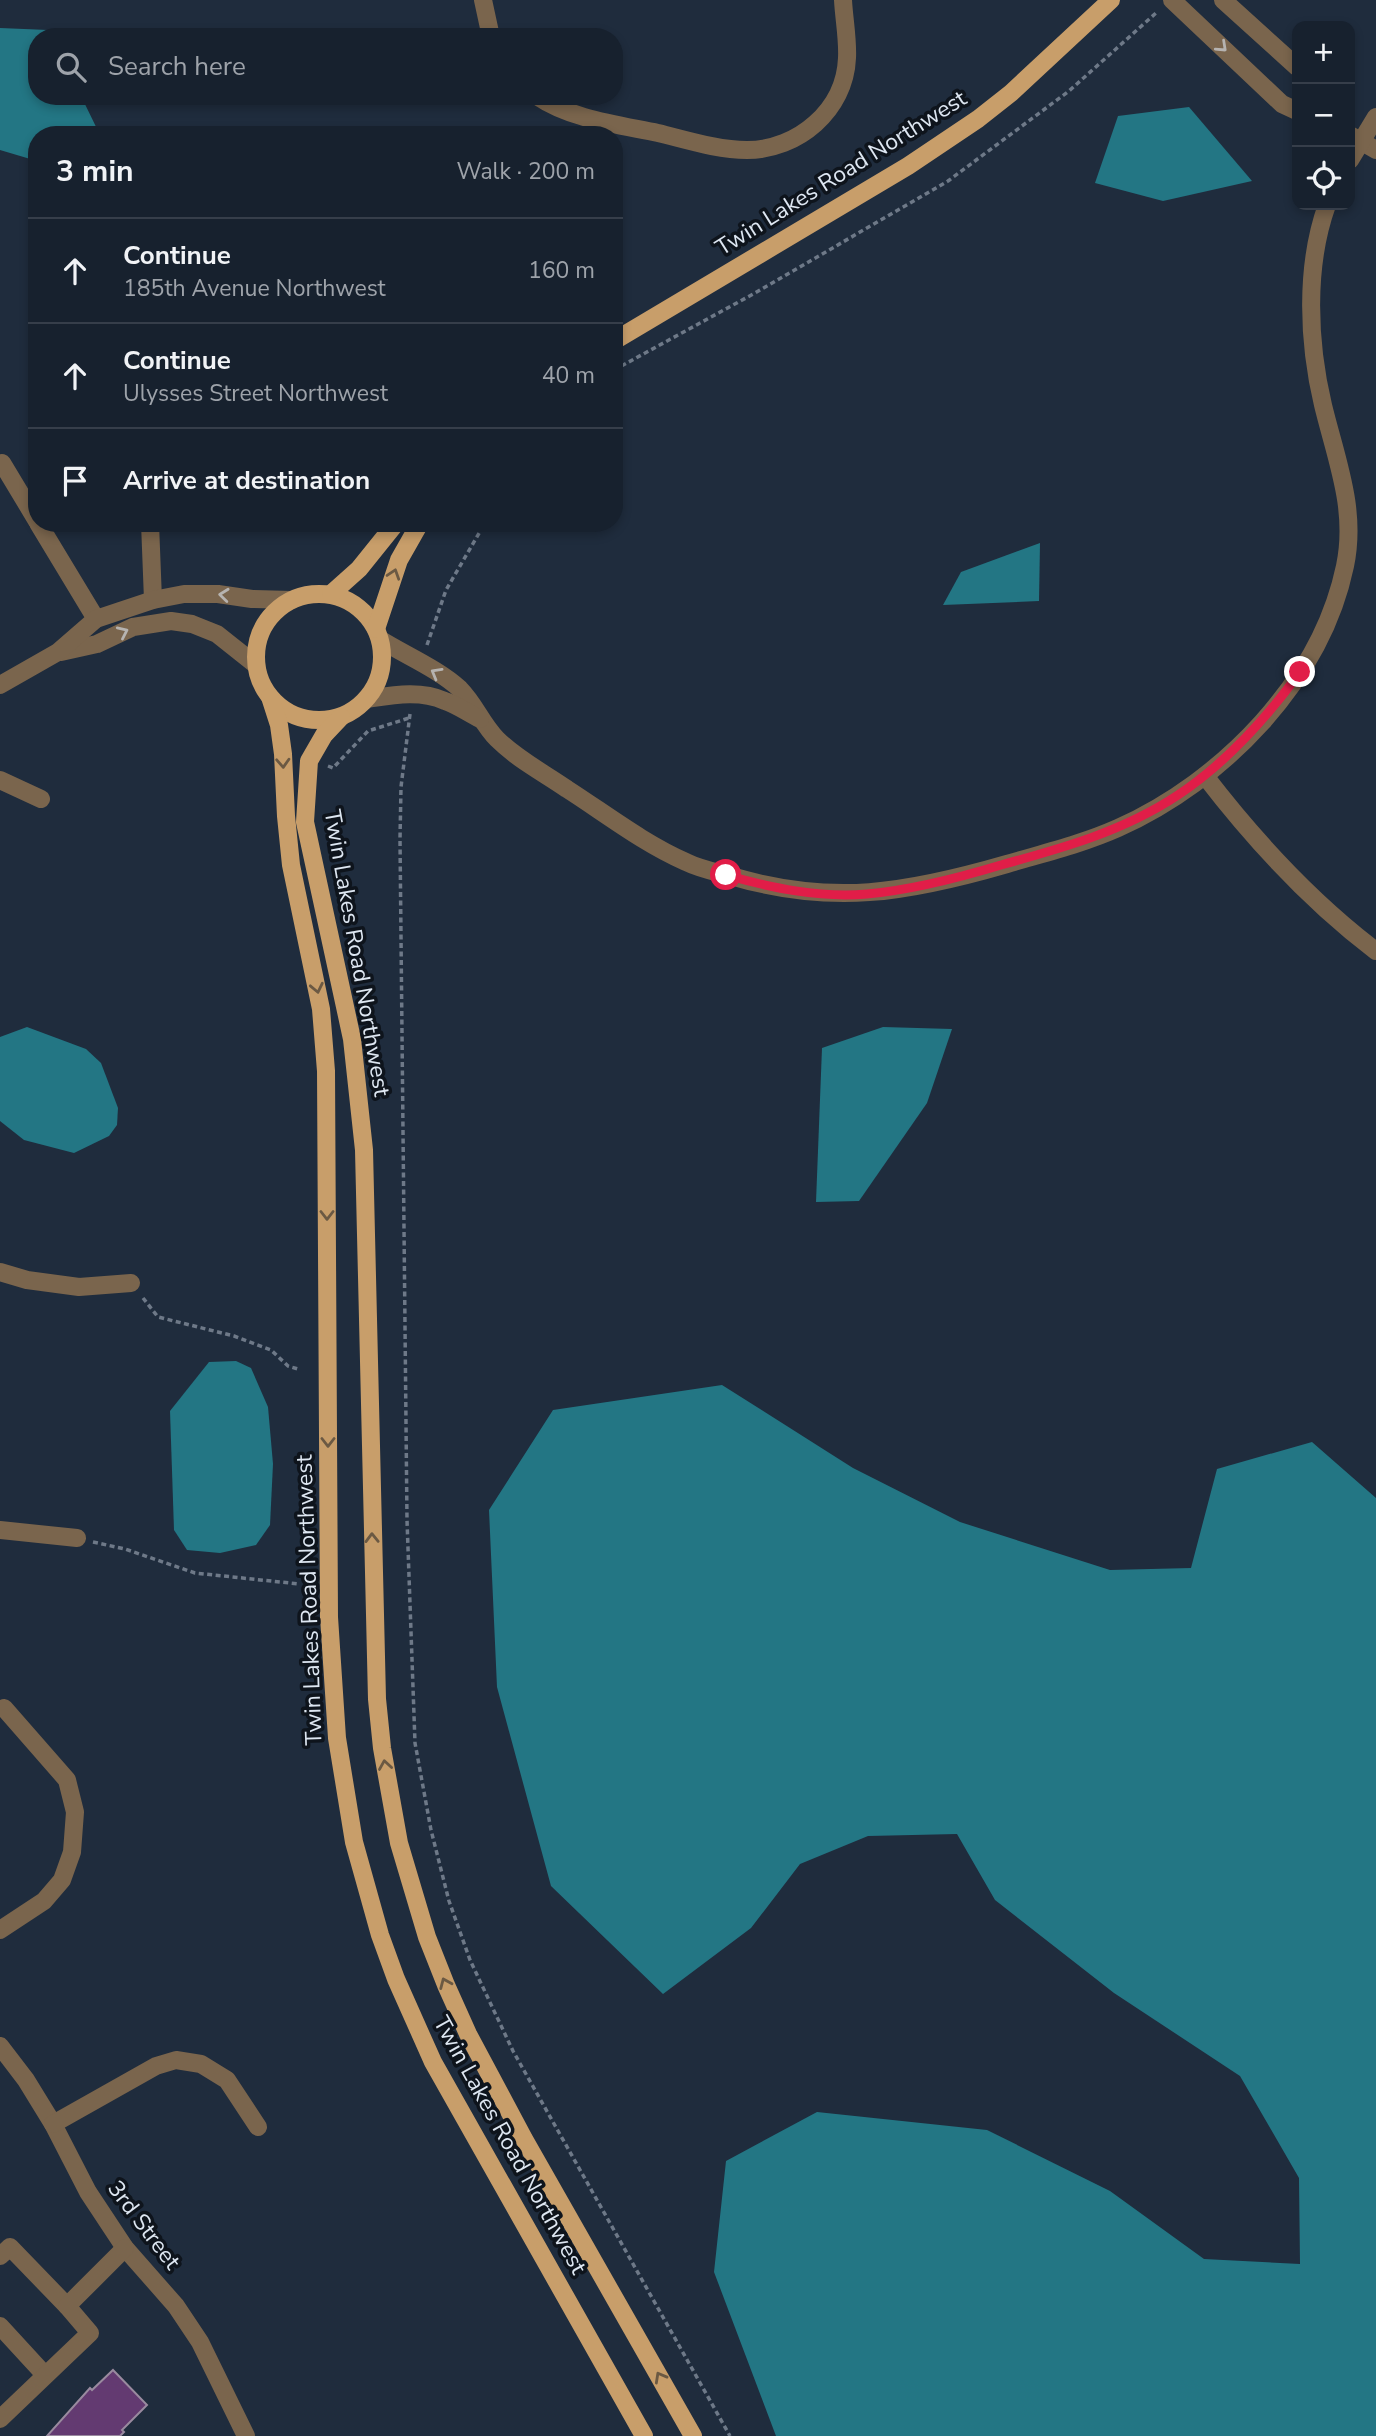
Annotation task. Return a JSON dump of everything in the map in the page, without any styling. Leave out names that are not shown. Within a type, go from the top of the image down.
[{"type":"main road","name":"Twin Lakes Road Northwest","points":[[623,336],[908,166],[978,119],[1011,93],[1111,0]]},
{"type":"main road","points":[[331,594],[359,569],[389,532]]},
{"type":"main road","points":[[378,634],[399,560],[415,532]]},
{"type":"main road","points":[[311,594],[331,594],[349,601],[365,612],[378,634],[383,661],[378,681],[367,699],[355,710],[341,717],[321,721],[302,718],[284,710],[270,697],[261,682],[256,665],[257,645],[263,626],[275,611],[292,600],[311,594]]},
{"type":"main road","name":"Twin Lakes Road Northwest","points":[[270,697],[283,754],[291,865],[321,1010],[325,1059],[329,1617],[337,1738],[354,1842],[388,1957],[433,2063],[644,2436]]},
{"type":"main road","name":"Twin Lakes Road Northwest","points":[[341,717],[324,735],[309,761],[306,822],[352,1039],[364,1150],[376,1687],[382,1748],[397,1831],[411,1890],[427,1937],[468,2034],[693,2436]]},
{"type":"street","points":[[483,0],[489,28]]},
{"type":"street","points":[[554,105],[565,111],[724,148],[770,148],[791,141],[810,129],[825,114],[837,96],[847,58],[843,0]]},
{"type":"street","points":[[1172,0],[1282,104],[1292,109]]},
{"type":"street","points":[[1223,0],[1292,62]]},
{"type":"street","points":[[1359,138],[1376,117]]},
{"type":"street","points":[[378,634],[442,675],[467,697],[497,740],[629,831],[691,864],[761,885],[798,892],[868,894],[936,882],[1049,853],[1116,829],[1177,795],[1205,775],[1267,715],[1300,672],[1328,621],[1345,565],[1350,521],[1347,495],[1317,379],[1312,325],[1317,243],[1326,210]]},
{"type":"street","points":[[2,463],[28,506]]},
{"type":"street","points":[[44,532],[96,619]]},
{"type":"street","points":[[150,532],[153,600]]},
{"type":"street","points":[[0,685],[58,652],[96,619],[153,600],[184,594],[218,594],[252,599],[292,600]]},
{"type":"street","points":[[58,652],[97,644],[133,627],[171,621],[192,624],[217,635],[256,665]]},
{"type":"street","points":[[367,699],[413,693],[445,701],[480,719]]},
{"type":"street","points":[[1205,775],[1244,826],[1294,880],[1346,928],[1376,951]]},
{"type":"street","points":[[0,780],[41,799]]},
{"type":"street","points":[[0,1272],[27,1280],[79,1287],[131,1283]]},
{"type":"street","points":[[0,1530],[77,1538]]},
{"type":"street","points":[[0,1930],[44,1901],[62,1880],[72,1852],[75,1812],[67,1780],[4,1707]]},
{"type":"street","name":"3rd Street","points":[[0,2046],[26,2080],[53,2124],[88,2192],[125,2248],[176,2306],[200,2342],[246,2436]]},
{"type":"street","points":[[53,2124],[156,2066],[176,2060],[201,2064],[227,2080],[258,2127]]},
{"type":"street","points":[[0,2256],[10,2247],[90,2333],[0,2418]]},
{"type":"street","points":[[67,2306],[125,2248]]},
{"type":"street","points":[[0,2326],[45,2375]]},
{"type":"path","points":[[623,365],[755,293],[948,181],[1069,90],[1156,13]]},
{"type":"path","points":[[426,649],[446,590],[480,532]]},
{"type":"path","points":[[413,693],[401,787],[400,947],[407,1520],[415,1743],[431,1830],[449,1901],[470,1960],[492,2008],[730,2436]]},
{"type":"path","points":[[131,1283],[158,1317],[259,1345],[271,1350],[288,1366],[298,1369]]},
{"type":"path","points":[[77,1538],[125,1549],[195,1573],[299,1584]]},
{"type":"water","points":[[0,28],[28,29],[28,105],[85,105],[96,126],[28,126],[28,158],[0,150]]},
{"type":"water","points":[[1189,107],[1252,181],[1163,201],[1095,183],[1118,116]]},
{"type":"water","points":[[1040,543],[1039,601],[943,605],[961,572]]},
{"type":"water","points":[[27,1027],[86,1049],[101,1063],[118,1108],[117,1125],[109,1136],[74,1153],[24,1140],[0,1121],[0,1037]]},
{"type":"water","points":[[883,1027],[952,1029],[927,1103],[859,1201],[816,1202],[822,1048]]},
{"type":"water","points":[[236,1361],[251,1368],[268,1407],[273,1464],[270,1525],[256,1545],[220,1553],[187,1550],[174,1530],[170,1411],[209,1362]]},
{"type":"water","points":[[722,1385],[853,1468],[960,1522],[1110,1570],[1191,1568],[1217,1469],[1312,1442],[1376,1498],[1376,2436],[776,2436],[714,2272],[726,2161],[817,2112],[987,2130],[1110,2191],[1204,2259],[1300,2264],[1299,2178],[1240,2076],[1114,1993],[995,1900],[957,1834],[868,1836],[800,1864],[751,1928],[663,1994],[551,1886],[497,1687],[489,1510],[553,1410]]},
{"type":"building","points":[[113,2370],[147,2405],[122,2430],[124,2432],[120,2436],[47,2436],[90,2388],[92,2390]]},
{"type":"route","points":[[726,875],[798,892],[868,894],[965,876],[1049,853],[1116,829],[1177,795],[1205,775],[1248,736],[1300,672]]}]
